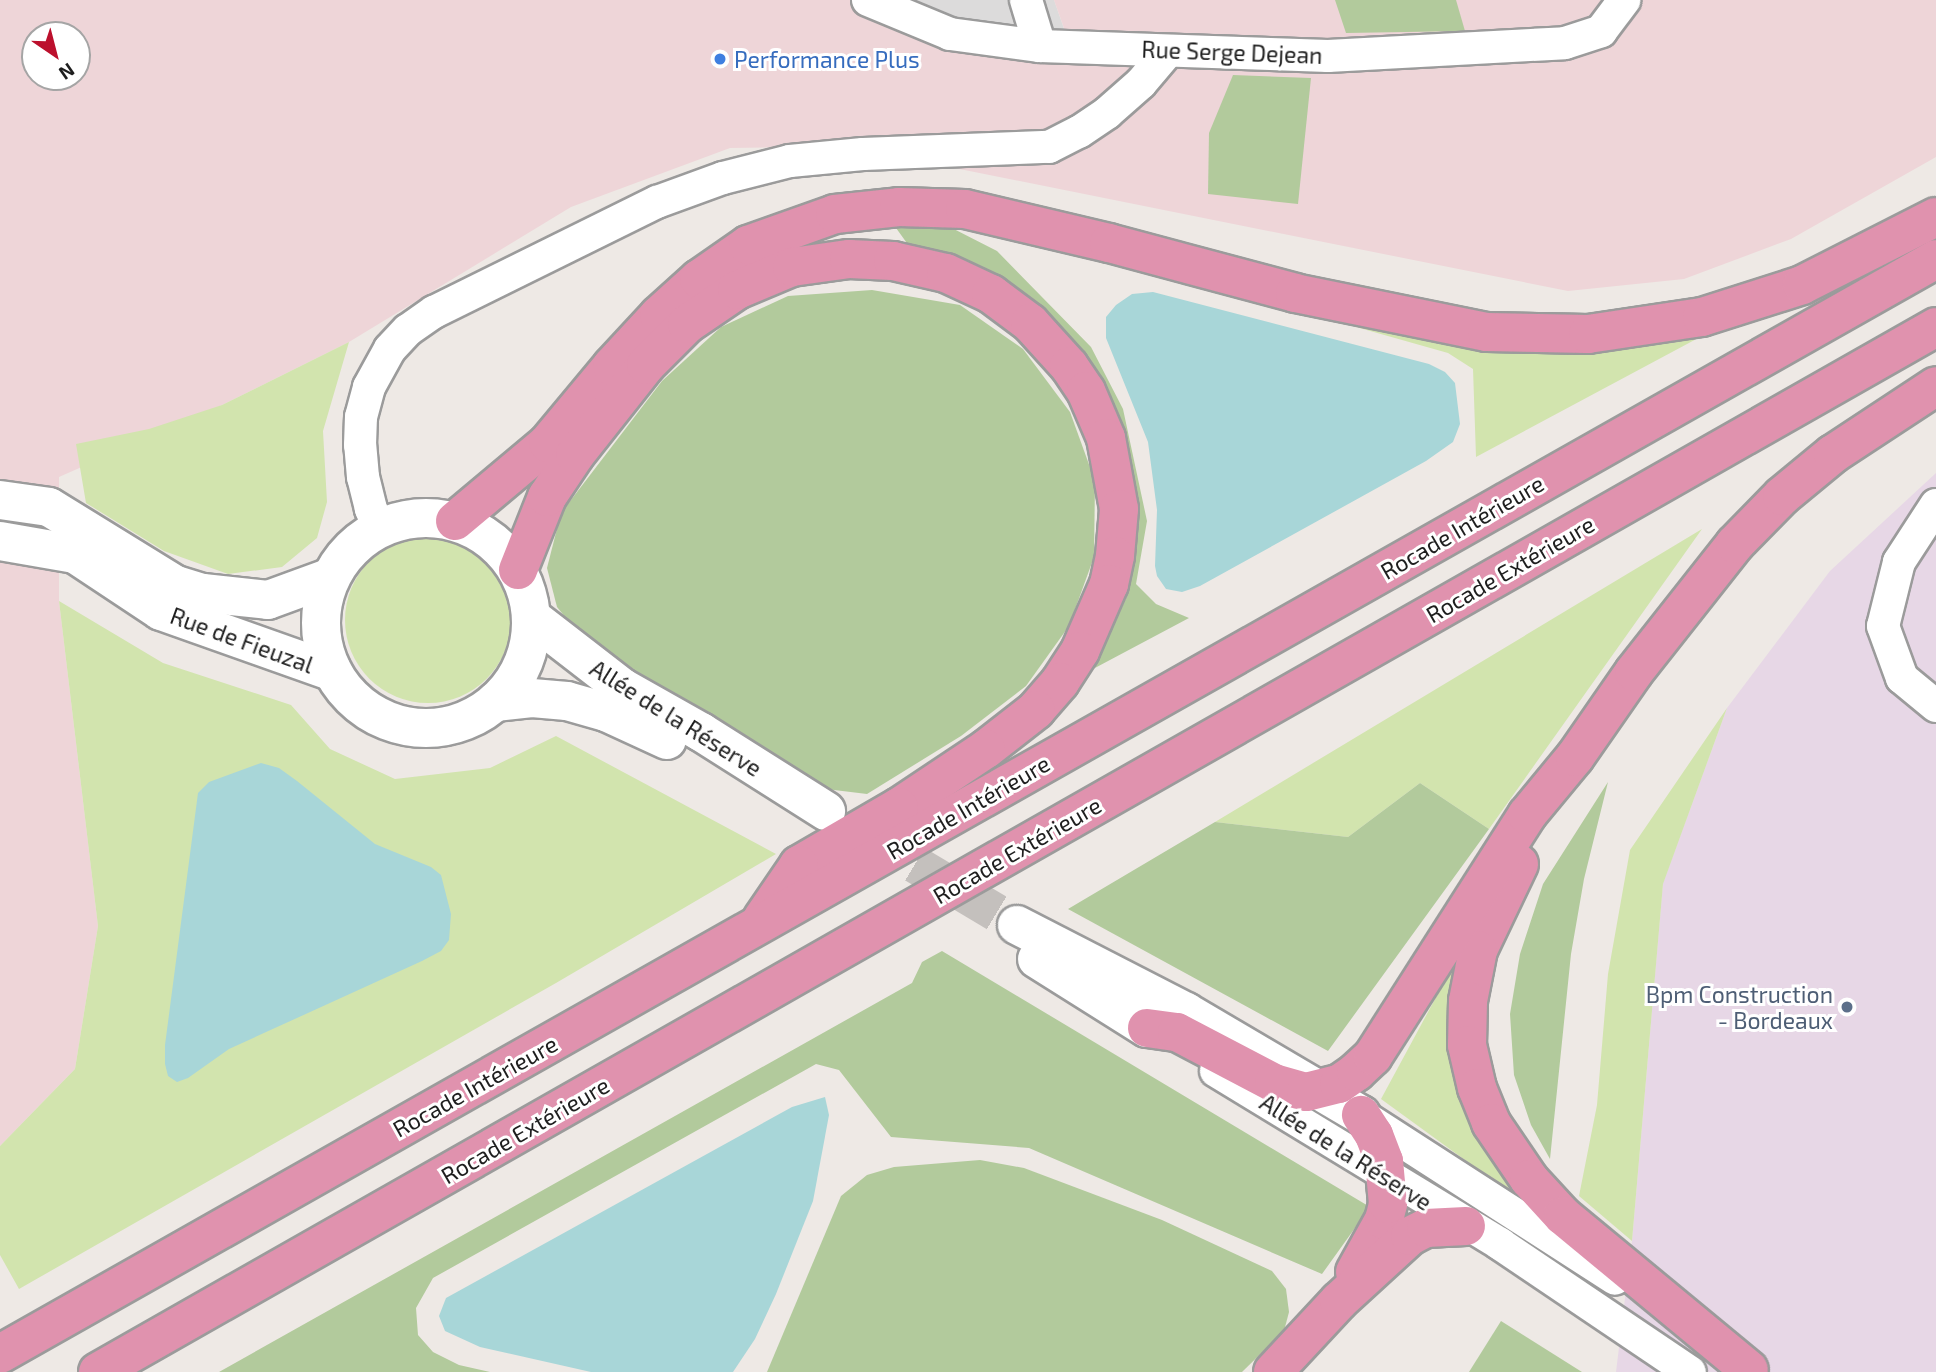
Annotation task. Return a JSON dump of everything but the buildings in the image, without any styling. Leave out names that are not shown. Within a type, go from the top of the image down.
[{"type":"highway","points":[[455,521],[548,443],[659,315],[699,279],[748,245],[835,214],[899,207],[965,209],[1109,243],[1295,293],[1459,327],[1487,332],[1588,334],[1702,317],[1802,285],[1936,217]]},
{"type":"highway","points":[[518,570],[547,497],[575,456],[646,365],[687,324],[737,290],[792,267],[860,259],[893,261],[946,273],[991,294],[1051,344],[1069,366],[1090,400],[1106,438],[1119,509],[1115,556],[1108,584],[1080,651],[1060,682],[1036,710],[986,749],[899,807],[799,865],[757,927]]},
{"type":"highway","name":"Rocade Intérieure","points":[[0,1354],[1936,259]]},
{"type":"highway","name":"Rocade Extérieure","points":[[98,1372],[1936,327]]},
{"type":"highway","points":[[1147,1028],[1177,1032],[1275,1083],[1306,1092],[1339,1084],[1373,1056],[1527,815],[1575,757],[1689,599],[1772,505],[1833,454],[1936,386]]},
{"type":"highway","points":[[1575,757],[1538,824],[1478,950],[1468,1002],[1467,1045],[1477,1088],[1491,1123],[1508,1151],[1548,1201],[1750,1371]]},
{"type":"highway","points":[[1339,1301],[1384,1220],[1388,1204],[1387,1176],[1374,1135],[1361,1115]]},
{"type":"highway","points":[[1273,1372],[1339,1301],[1410,1236],[1426,1228],[1466,1226]]},
{"type":"street","name":"Rue Serge Dejean","points":[[868,0],[950,34],[1040,46],[1328,56],[1565,43],[1601,31],[1624,0]]},
{"type":"street","points":[[1026,0],[1040,46]]},
{"type":"street","points":[[380,528],[371,509],[363,477],[361,417],[369,387],[390,349],[408,330],[434,312],[657,202],[723,178],[790,161],[863,154],[1049,148],[1107,113],[1141,83],[1168,51]]},
{"type":"street","name":"Rue de Fieuzal","points":[[0,500],[49,507],[176,584],[204,593],[268,600],[331,577]]},
{"type":"street","points":[[1936,505],[1899,562],[1883,626],[1902,678],[1936,706]]},
{"type":"street","points":[[429,517],[455,521],[480,532],[501,549],[518,570],[527,593],[531,617],[523,663],[512,683],[495,702],[475,716],[449,726],[408,726],[370,712],[348,695],[333,672],[324,649],[320,625],[323,600],[331,577],[343,557],[360,540],[380,528],[404,519],[429,517]]},
{"type":"street","name":"Rue de Fieuzal","points":[[0,541],[75,554],[161,611],[333,672]]},
{"type":"street","name":"Allée de la Réserve","points":[[495,702],[532,698],[567,701],[606,712],[648,729],[820,817],[702,732],[623,688],[531,617]]},
{"type":"street","name":"Allée de la Réserve","points":[[1690,1372],[1500,1244],[1466,1226],[1147,1028],[1009,930],[1186,1012],[1321,1090],[1552,1236],[1750,1371]]},
{"type":"shaded area","points":[[0,0],[868,0],[1070,45],[1054,0],[1936,0],[1936,157],[1791,239],[1684,279],[1568,291],[845,146],[730,148],[571,207],[349,342],[222,405],[59,477],[59,601],[98,926],[75,1069],[0,1146]]},
{"type":"shaded area","points":[[868,0],[1054,0],[1070,46]]},
{"type":"shaded area","points":[[1936,473],[1936,1372],[1616,1372],[1632,1241],[1663,883],[1727,708],[1830,571]]},
{"type":"green space","points":[[1335,0],[1456,0],[1465,31],[1346,33]]},
{"type":"green space","points":[[1233,75],[1311,78],[1298,204],[1208,194],[1209,133]]},
{"type":"green space","points":[[891,221],[944,224],[997,251],[1091,347],[1123,409],[1147,521],[1136,584],[1156,604],[1189,618],[1093,669],[1127,596],[1135,521],[1083,357],[909,246]]},
{"type":"green space","points":[[872,290],[960,305],[1023,349],[1070,412],[1095,481],[1094,557],[1069,626],[1026,686],[961,736],[867,794],[826,789],[595,654],[557,607],[547,568],[561,513],[662,381],[721,327],[788,296]]},
{"type":"green space","points":[[1356,327],[1470,344],[1702,336],[1476,457],[1473,369],[1448,353]]},
{"type":"green space","points":[[349,342],[323,431],[327,502],[317,538],[282,567],[228,574],[164,551],[86,503],[76,444],[149,429],[222,405]]},
{"type":"green space","points":[[1702,529],[1489,829],[1420,783],[1348,837],[1215,822]]},
{"type":"green space","points":[[428,537],[460,543],[487,561],[505,588],[511,620],[505,652],[487,679],[460,697],[428,703],[396,697],[369,679],[351,652],[345,620],[351,588],[369,561],[396,543]]},
{"type":"green space","points":[[59,601],[163,663],[291,705],[330,749],[395,779],[490,768],[556,736],[776,854],[556,983],[19,1289],[0,1255],[0,1146],[75,1069],[98,926]]},
{"type":"green space","points":[[1727,708],[1663,884],[1632,1241],[1579,1196],[1597,1105],[1608,974],[1630,850]]},
{"type":"green space","points":[[1608,782],[1584,879],[1571,954],[1550,1159],[1531,1125],[1514,1075],[1510,1014],[1520,954],[1543,884]]},
{"type":"green space","points":[[1420,783],[1489,829],[1328,1051],[1068,909],[1215,822],[1348,837]]},
{"type":"green space","points":[[942,951],[1370,1207],[1322,1274],[1029,1148],[891,1137],[839,1070],[816,1064],[433,1278],[416,1308],[418,1335],[433,1352],[459,1365],[490,1372],[219,1372],[912,983],[922,962]]},
{"type":"green space","points":[[1454,964],[1449,1054],[1473,1122],[1513,1195],[1381,1099]]},
{"type":"green space","points":[[980,1160],[1024,1168],[1162,1220],[1272,1271],[1286,1289],[1289,1312],[1284,1331],[1242,1372],[767,1372],[841,1196],[867,1175],[894,1167]]},
{"type":"green space","points":[[1501,1321],[1582,1372],[1469,1372]]},
{"type":"water","points":[[1153,292],[1429,364],[1445,372],[1455,383],[1460,424],[1453,442],[1426,461],[1200,586],[1182,592],[1166,589],[1157,576],[1155,566],[1157,510],[1148,442],[1106,338],[1106,317],[1116,305],[1132,294]]},
{"type":"water","points":[[261,763],[279,768],[375,844],[431,867],[441,875],[451,914],[449,940],[441,951],[422,961],[229,1049],[188,1078],[177,1082],[168,1076],[165,1045],[198,793],[209,782]]},
{"type":"water","points":[[825,1097],[829,1115],[813,1201],[755,1339],[733,1372],[591,1372],[480,1347],[445,1331],[439,1316],[446,1298],[792,1107]]},
{"type":"tunnel","points":[[866,835],[1017,925]]},
{"type":"place","name":"Performance Plus","points":[[720,59]]},
{"type":"place","name":"Bpm Construction - Bordeaux","points":[[1847,1007]]}]
